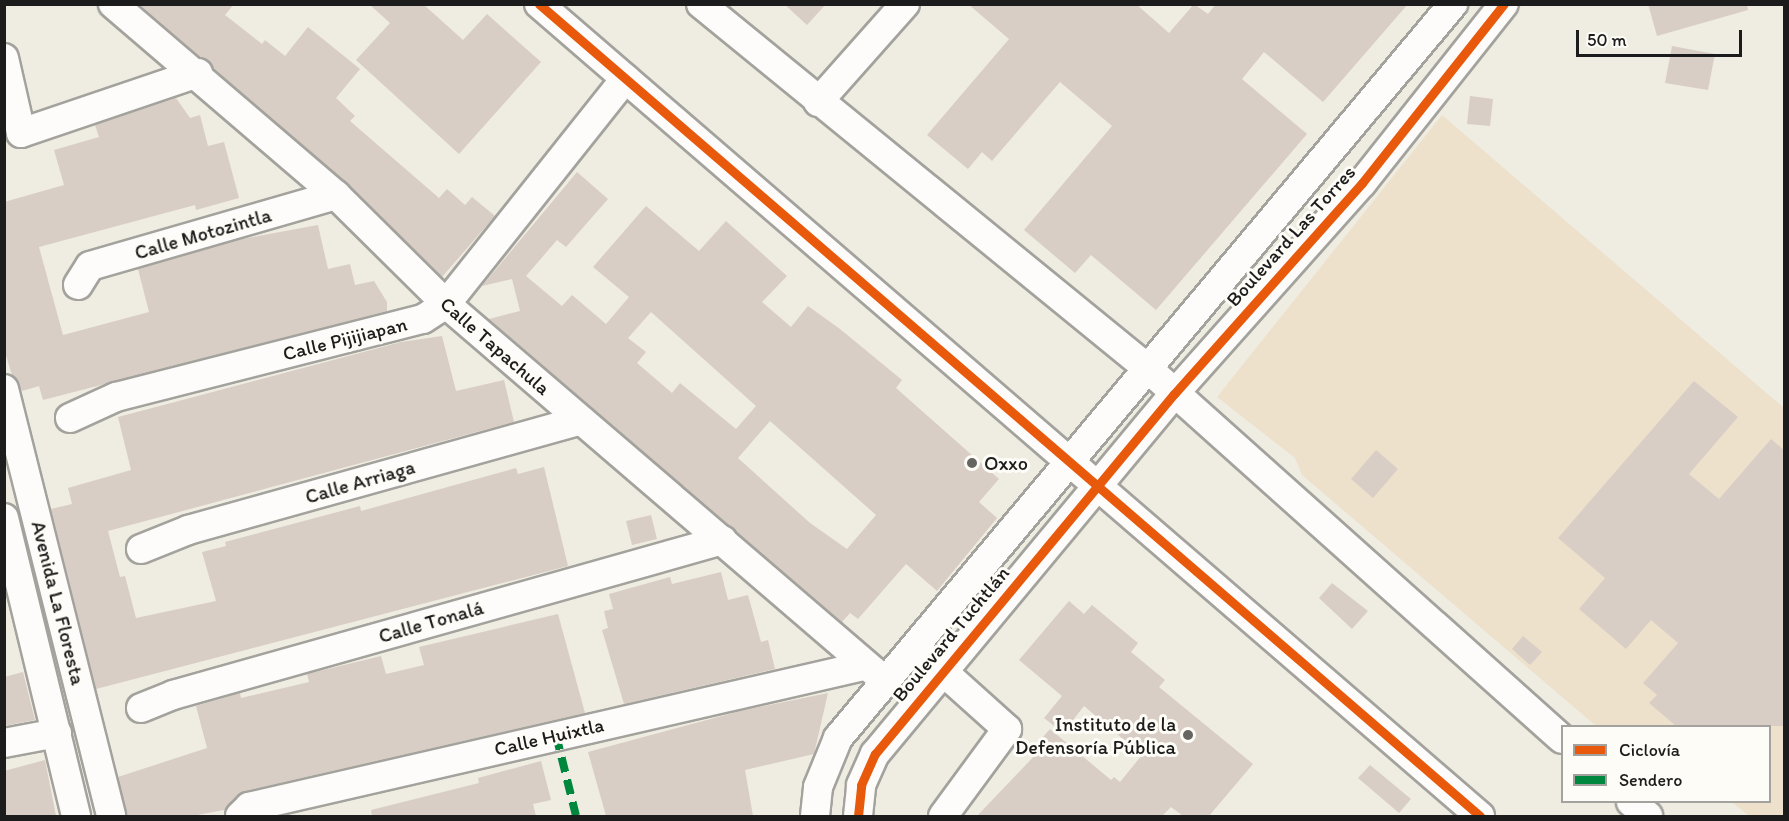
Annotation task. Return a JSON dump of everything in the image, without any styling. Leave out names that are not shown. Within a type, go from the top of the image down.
[{"type":"street","name":"Calle Tapachula","points":[[113,4],[198,73],[336,195],[446,304],[723,540],[874,673]]},
{"type":"street","points":[[701,4],[1146,367],[1561,737]]},
{"type":"street","points":[[819,102],[905,4]]},
{"type":"street","name":"Boulevard Las Torres","points":[[1069,461],[1453,4]]},
{"type":"street","name":"Boulevard Las Torres","points":[[1098,487],[1174,394],[1362,183],[1504,4]]},
{"type":"street","points":[[543,6],[1480,816]]},
{"type":"street","points":[[4,58],[21,133],[198,73]]},
{"type":"street","name":"Calle Pijijiapan","points":[[70,417],[116,397],[423,320],[446,304],[625,79]]},
{"type":"street","name":"Calle Motozintla","points":[[78,285],[90,267],[336,195]]},
{"type":"street","name":"Avenida La Floresta","points":[[4,389],[111,816]]},
{"type":"street","name":"Calle Arriaga","points":[[141,549],[188,530],[582,420]]},
{"type":"street","name":"Boulevard Tuchtlán","points":[[815,816],[819,787],[838,738],[874,673],[914,646],[1069,461]]},
{"type":"street","name":"Boulevard Tuchtlán","points":[[858,816],[861,785],[875,754],[1098,487]]},
{"type":"street","name":"Avenida La Floresta","points":[[4,518],[76,816]]},
{"type":"street","name":"Calle Tonalá","points":[[141,708],[173,695],[723,540]]},
{"type":"street","points":[[914,646],[1007,729],[943,816]]},
{"type":"street","name":"Calle Huixtla","points":[[240,816],[249,807],[874,673]]},
{"type":"street","points":[[4,743],[57,733]]},
{"type":"street","points":[[1633,803],[1648,816]]},
{"type":"shaded area","points":[[1442,115],[1784,408],[1784,816],[1749,816],[1733,803],[1771,803],[1771,725],[1595,725],[1302,475],[1295,458],[1217,397]]},
{"type":"building","points":[[139,4],[234,4],[225,15],[262,44],[265,40],[285,56],[308,27],[360,69],[336,98],[355,116],[350,121],[439,198],[447,189],[465,205],[472,197],[495,216],[442,277],[347,183]]},
{"type":"building","points":[[369,4],[423,4],[463,40],[487,14],[541,62],[459,154],[356,60],[390,23]]},
{"type":"building","points":[[784,4],[826,4],[807,25]]},
{"type":"building","points":[[968,4],[1136,4],[1169,33],[1194,4],[1208,14],[1216,4],[1408,4],[1323,102],[1264,52],[1242,79],[1307,134],[1156,310],[1091,255],[1075,273],[1024,230],[1112,126],[1060,82],[992,161],[982,152],[968,169],[927,135],[1009,39]]},
{"type":"building","points":[[1648,4],[1747,4],[1748,10],[1657,36]]},
{"type":"building","points":[[1672,46],[1715,54],[1708,90],[1665,83]]},
{"type":"building","points":[[1470,96],[1493,99],[1490,126],[1467,124]]},
{"type":"building","points":[[176,98],[190,118],[200,115],[208,146],[224,142],[239,198],[196,210],[195,205],[39,247],[63,335],[149,312],[138,269],[242,239],[318,225],[328,269],[350,264],[355,285],[374,281],[387,302],[387,311],[43,400],[39,386],[22,391],[12,375],[4,349],[4,202],[64,185],[54,150],[99,137],[95,125]]},
{"type":"building","points":[[577,172],[608,199],[566,247],[557,240],[526,276],[562,306],[572,295],[606,324],[629,297],[593,267],[646,206],[699,251],[726,221],[787,276],[762,302],[791,327],[808,306],[902,380],[896,388],[999,479],[979,502],[997,518],[937,591],[906,564],[858,619],[850,613],[842,622],[489,319],[520,311],[512,279],[482,286]],"holes":[[[651,312],[756,406],[736,429],[680,383],[672,393],[637,363],[646,352],[628,338]],[[770,421],[876,515],[847,549],[810,523],[738,458]]]},
{"type":"building","points":[[442,336],[456,391],[504,380],[514,422],[108,531],[120,577],[125,576],[136,618],[216,601],[202,552],[226,546],[225,542],[360,506],[361,511],[516,468],[518,474],[544,467],[568,566],[96,689],[51,509],[72,504],[68,488],[131,470],[118,417],[401,342]]},
{"type":"building","points":[[1694,381],[1738,417],[1689,474],[1719,499],[1771,439],[1785,451],[1785,726],[1675,725],[1649,703],[1657,695],[1643,683],[1678,643],[1651,620],[1626,649],[1579,609],[1605,578],[1558,538]]},
{"type":"building","points":[[1376,450],[1398,469],[1373,498],[1351,479]]},
{"type":"building","points":[[651,515],[657,539],[632,545],[626,521]]},
{"type":"building","points":[[721,572],[728,600],[748,595],[761,642],[768,640],[775,669],[624,704],[602,630],[608,628],[604,611],[613,609],[609,594],[670,577],[672,584]]},
{"type":"building","points":[[1332,583],[1368,611],[1352,629],[1319,598]]},
{"type":"building","points":[[1069,601],[1084,614],[1092,605],[1138,643],[1131,652],[1165,680],[1159,687],[1253,764],[1209,816],[1183,816],[1171,807],[1162,816],[977,816],[1040,750],[1035,746],[1050,729],[1111,780],[1114,777],[1120,782],[1142,755],[1084,706],[1063,733],[1044,718],[1062,696],[1019,660]]},
{"type":"building","points":[[558,614],[585,713],[245,791],[224,810],[192,816],[127,816],[118,777],[207,748],[196,706],[240,693],[241,698],[309,682],[307,674],[381,656],[386,674],[424,665],[419,647]]},
{"type":"building","points":[[1523,636],[1542,652],[1530,665],[1512,649]]},
{"type":"building","points":[[23,672],[35,720],[4,726],[4,677]]},
{"type":"building","points":[[828,693],[814,754],[745,770],[753,816],[606,816],[588,752],[740,711]]},
{"type":"building","points":[[45,760],[56,816],[4,816],[4,771]]},
{"type":"building","points":[[541,761],[551,800],[533,804],[536,816],[372,816],[371,810],[479,783],[478,778]]},
{"type":"building","points":[[1370,765],[1411,799],[1399,813],[1358,778]]},
{"type":"marked path","points":[[556,735],[576,816]]},
{"type":"cycle path","points":[[539,4],[1480,816]]},
{"type":"cycle path","points":[[858,816],[861,785],[875,754],[1174,394],[1362,183],[1504,4]]},
{"type":"place","name":"Oxxo","points":[[972,463]]},
{"type":"place","name":"Instituto de la Defensoría Pública","points":[[1188,735]]}]
